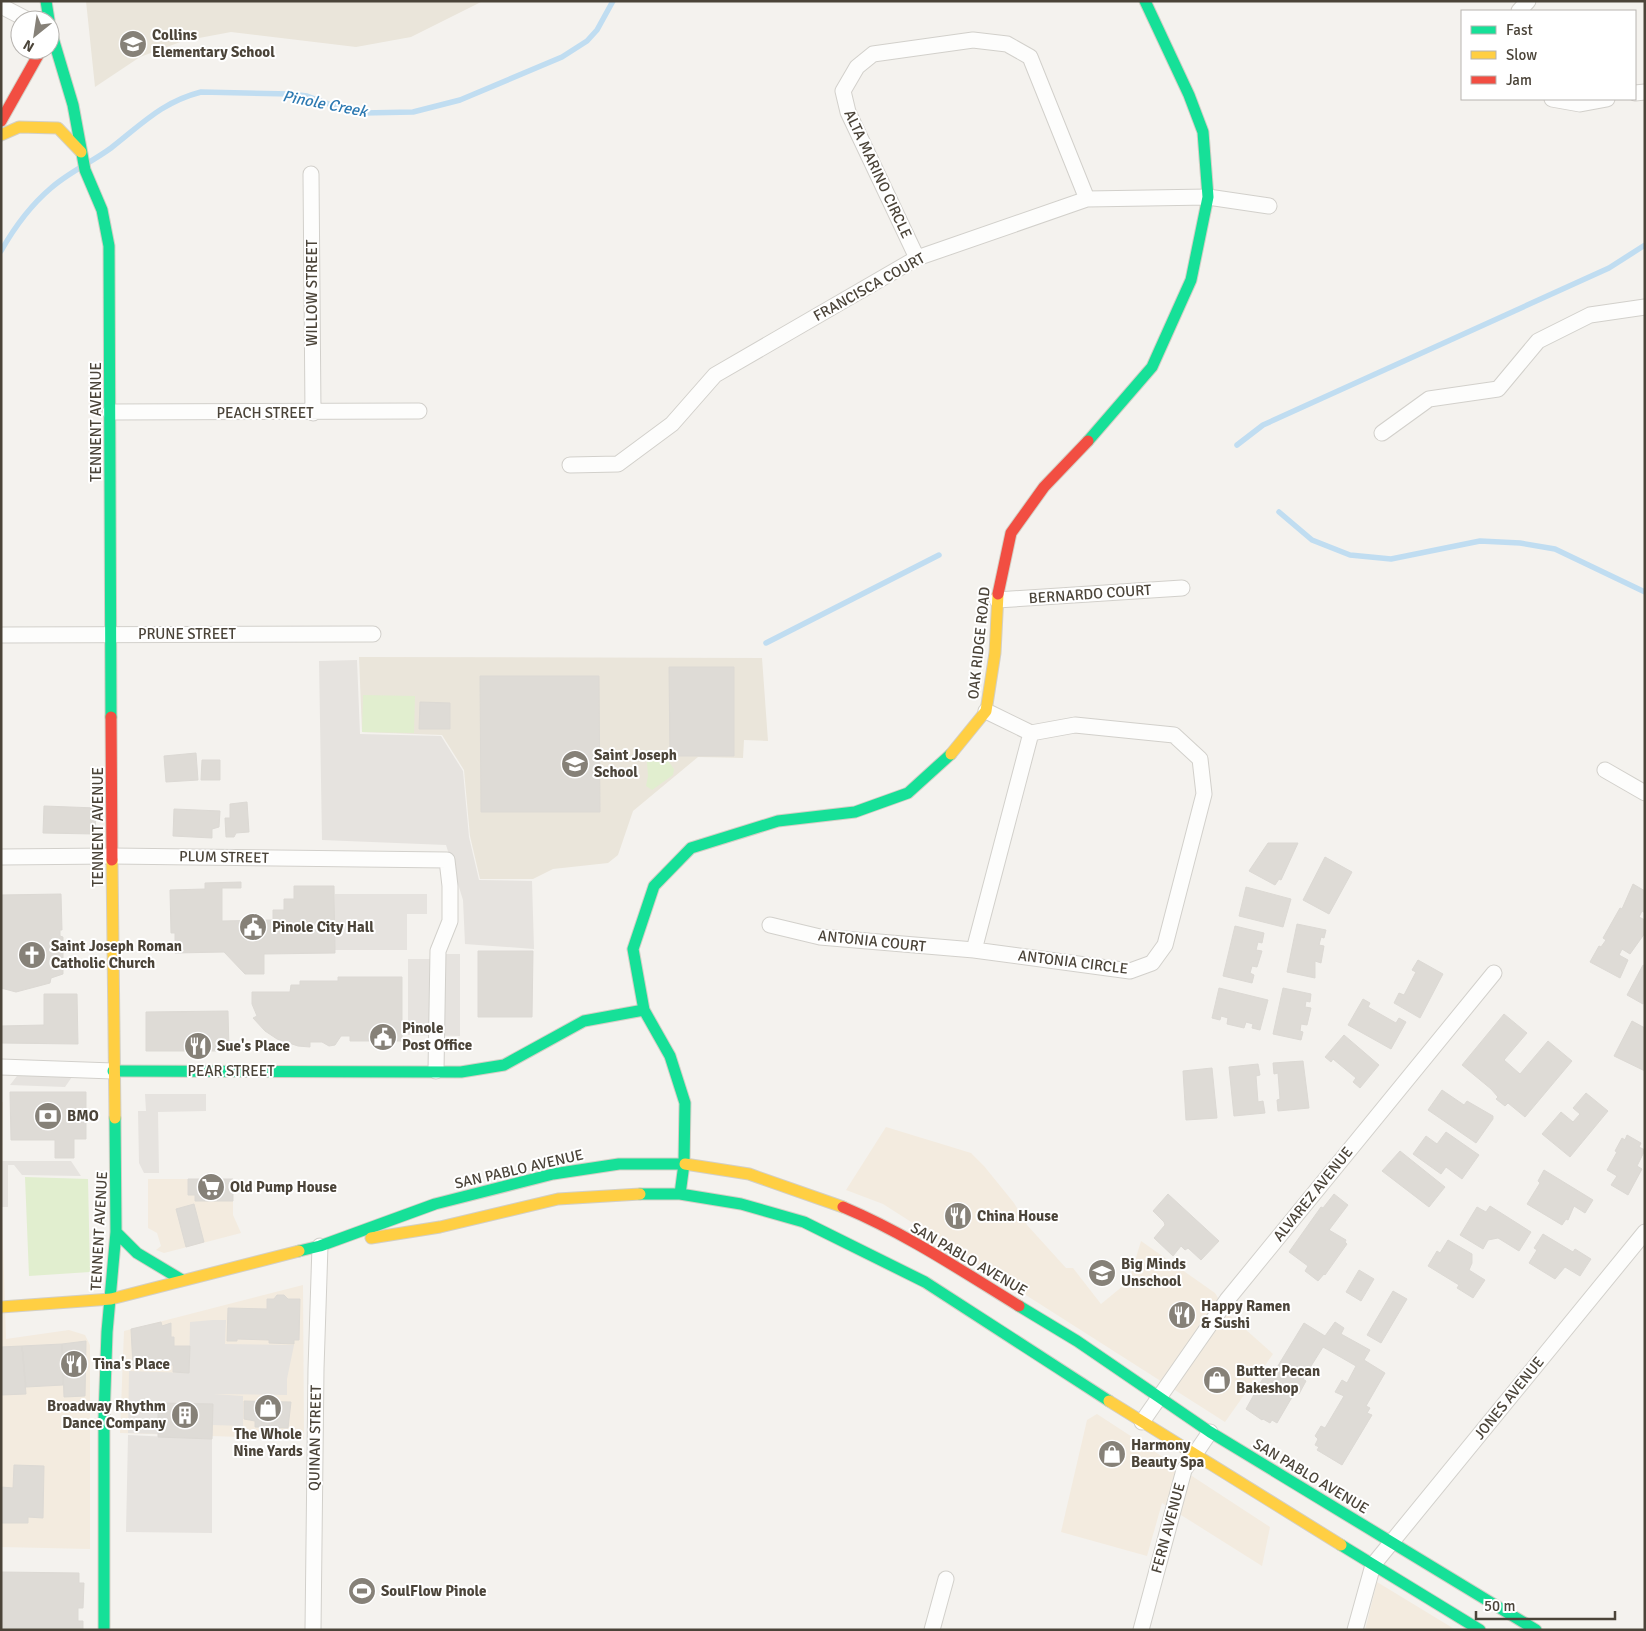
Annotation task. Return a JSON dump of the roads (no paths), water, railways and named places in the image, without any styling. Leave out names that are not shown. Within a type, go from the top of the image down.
[{"type":"main road","name":"OAK RIDGE ROAD","points":[[680,1194],[684,1164],[685,1103],[670,1056],[644,1010],[633,949],[642,917],[654,886],[691,848],[778,821],[855,812],[908,793],[947,759],[986,711],[995,653],[997,600],[1010,532],[1044,487],[1103,426],[1152,367],[1191,280],[1208,197],[1203,132],[1189,95],[1145,1]]},
{"type":"main road","points":[[1,121],[35,60]]},
{"type":"main road","name":"TENNENT AVENUE","points":[[59,60],[73,105],[81,152],[91,186],[102,210],[109,246],[112,856],[114,1070],[117,1160],[116,1232],[104,1419],[104,1630]]},
{"type":"main road","points":[[1,135],[19,126],[58,128],[81,152]]},
{"type":"main road","name":"PEAR STREET","points":[[114,1070],[461,1072],[504,1065],[584,1021],[644,1010]]},
{"type":"main road","name":"SAN PABLO AVENUE","points":[[1,1307],[111,1299],[320,1246],[435,1204],[553,1174],[619,1164],[684,1164],[749,1174],[815,1196],[864,1216],[992,1288],[1077,1342],[1210,1432],[1536,1630]]},
{"type":"main road","name":"SAN PABLO AVENUE","points":[[320,1246],[440,1227],[558,1199],[619,1194],[680,1194],[740,1204],[804,1222],[925,1282],[1193,1455],[1480,1630]]},
{"type":"main road","points":[[116,1232],[136,1253],[182,1280]]},
{"type":"street","name":"ALTA MARINO CIRCLE","points":[[917,258],[848,112],[843,91],[857,67],[873,54],[973,40],[1007,44],[1030,57],[1087,199]]},
{"type":"street","points":[[1558,100],[1580,104],[1602,100]]},
{"type":"street","name":"WILLOW STREET","points":[[311,174],[312,413]]},
{"type":"street","name":"FRANCISCA COURT","points":[[570,465],[618,464],[672,424],[715,375],[917,258],[1087,199],[1208,197],[1269,206]]},
{"type":"street","points":[[1382,433],[1429,399],[1498,389],[1538,341],[1590,315],[1645,307]]},
{"type":"street","name":"PEACH STREET","points":[[110,412],[312,413],[419,411]]},
{"type":"street","name":"BERNARDO COURT","points":[[997,600],[1182,588]]},
{"type":"street","name":"PRUNE STREET","points":[[1,635],[373,634]]},
{"type":"street","points":[[974,950],[1031,733],[986,711]]},
{"type":"street","name":"ANTONIA CIRCLE","points":[[974,950],[1130,971],[1152,963],[1165,945],[1204,794],[1200,759],[1174,734],[1075,725],[1031,733]]},
{"type":"street","points":[[1605,770],[1645,793]]},
{"type":"street","name":"PLUM STREET","points":[[1,857],[112,856],[447,860],[450,886],[450,921],[438,951],[436,1071]]},
{"type":"street","name":"ANTONIA COURT","points":[[770,925],[820,937],[974,950]]},
{"type":"street","name":"ALVAREZ AVENUE","points":[[1142,1422],[1227,1300],[1494,973]]},
{"type":"street","name":"PEAR STREET","points":[[1,1067],[114,1070]]},
{"type":"street","name":"JONES AVENUE","points":[[1374,1565],[1645,1232]]},
{"type":"street","name":"QUINAN STREET","points":[[313,1630],[316,1369],[320,1246]]},
{"type":"street","name":"FERN AVENUE","points":[[1141,1630],[1184,1470],[1210,1432]]},
{"type":"street","points":[[1355,1630],[1374,1565]]},
{"type":"street","points":[[932,1630],[946,1579]]},
{"type":"waterway","name":"Pinole Creek","points":[[1,251],[23,217],[51,188],[111,148],[153,115],[187,96],[201,92],[291,94],[307,96],[334,106],[363,113],[413,112],[460,100],[562,57],[587,41],[597,30],[613,1]]},
{"type":"waterway","points":[[1237,445],[1263,425],[1609,268],[1645,245]]},
{"type":"waterway","points":[[1279,512],[1312,540],[1350,555],[1391,559],[1480,541],[1520,543],[1555,549],[1645,592]]},
{"type":"waterway","points":[[766,643],[939,555]]},
{"type":"place","name":"Collins Elementary School","points":[[133,44]]},
{"type":"place","name":"Saint Joseph School","points":[[575,764]]},
{"type":"place","name":"Pinole City Hall","points":[[253,927]]},
{"type":"place","name":"Saint Joseph Roman Catholic Church","points":[[32,955]]},
{"type":"place","name":"Pinole Post Office","points":[[383,1037]]},
{"type":"place","name":"Sue's Place","points":[[198,1046]]},
{"type":"place","name":"BMO","points":[[48,1116]]},
{"type":"place","name":"Old Pump House","points":[[211,1187]]},
{"type":"place","name":"China House","points":[[958,1216]]},
{"type":"place","name":"Big Minds Unschool","points":[[1102,1273]]},
{"type":"place","name":"Happy Ramen & Sushi","points":[[1182,1315]]},
{"type":"place","name":"Tina's Place","points":[[74,1364]]},
{"type":"place","name":"Butter Pecan Bakeshop","points":[[1217,1380]]},
{"type":"place","name":"The Whole Nine Yards","points":[[268,1408]]},
{"type":"place","name":"Broadway Rhythm Dance Company","points":[[185,1415]]},
{"type":"place","name":"Harmony Beauty Spa","points":[[1112,1454]]},
{"type":"place","name":"SoulFlow Pinole","points":[[362,1591]]}]
